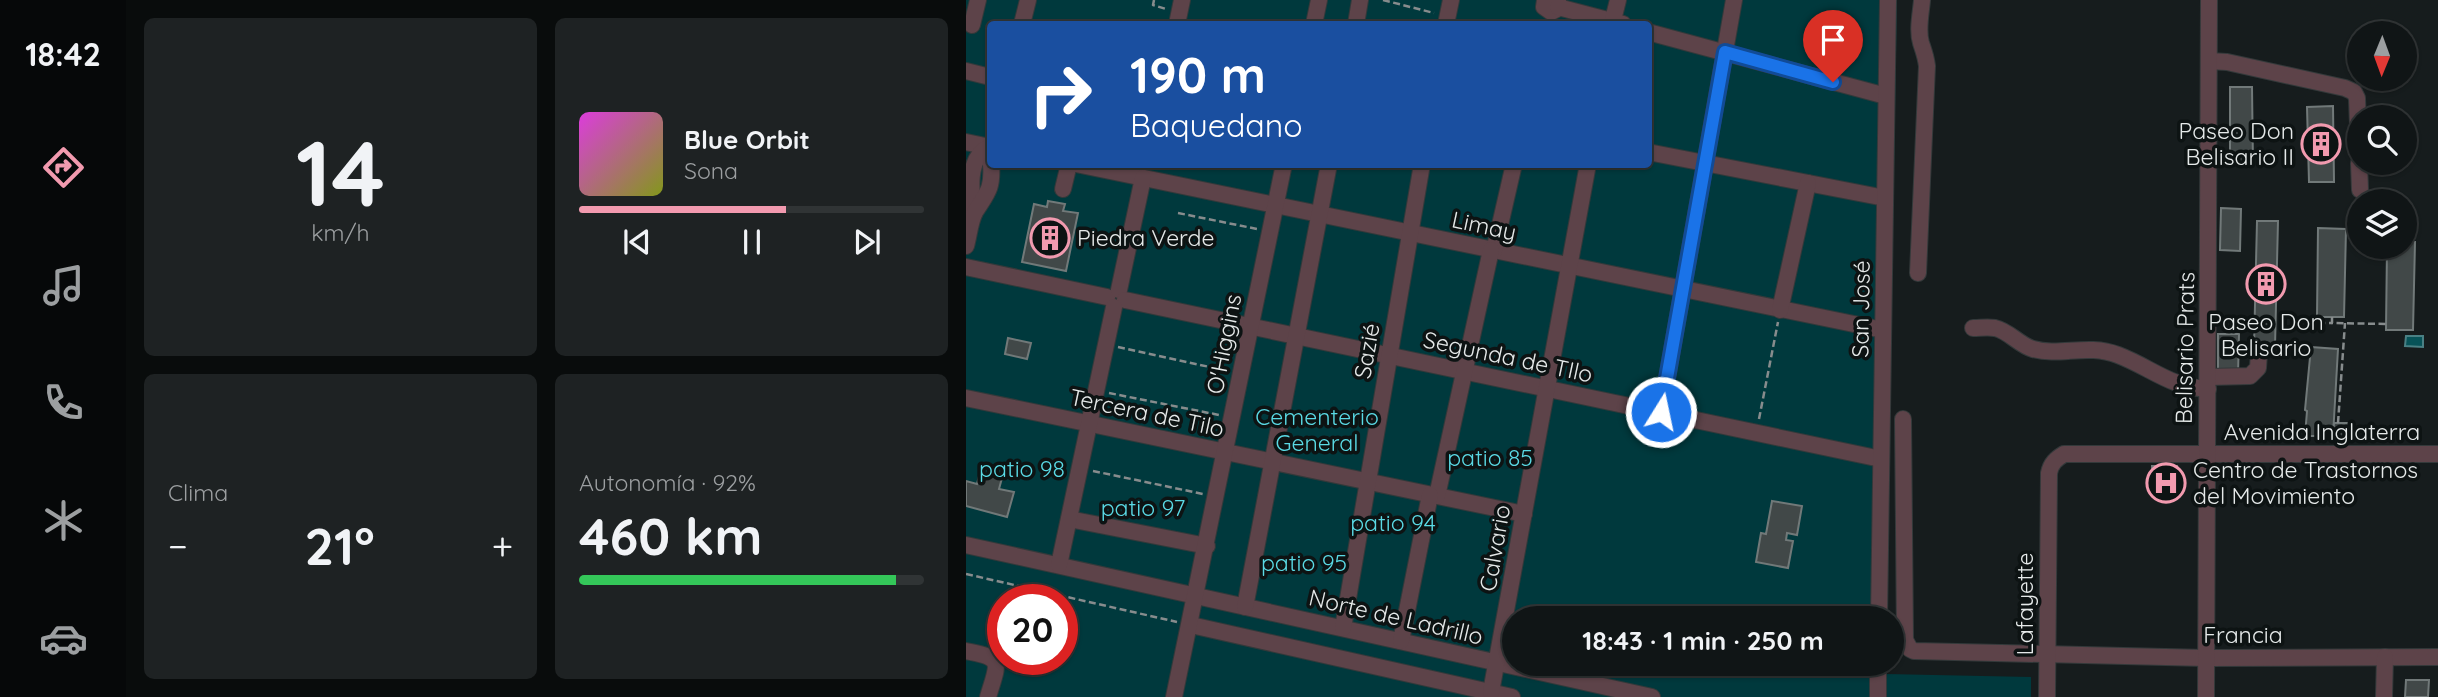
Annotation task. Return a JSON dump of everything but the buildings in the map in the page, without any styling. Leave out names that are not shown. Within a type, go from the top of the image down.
[{"type":"street","points":[[972,25],[978,0]]},
{"type":"street","points":[[1023,21],[1028,0]]},
{"type":"street","points":[[1315,21],[1319,0]]},
{"type":"street","points":[[1356,21],[1360,0]]},
{"type":"street","points":[[1447,21],[1451,0]]},
{"type":"street","points":[[1616,21],[1618,0]]},
{"type":"street","points":[[1661,412],[1734,0]]},
{"type":"street","name":"San José","points":[[1879,606],[1888,0]]},
{"type":"street","points":[[1918,274],[1927,66],[1926,51],[1921,44],[1920,33],[1922,0]]},
{"type":"street","name":"Belisario Prats","points":[[2206,697],[2209,0]]},
{"type":"street","points":[[1548,7],[1604,21]]},
{"type":"street","points":[[1652,33],[1886,96]]},
{"type":"street","points":[[2209,61],[2227,62],[2354,92],[2357,105]]},
{"type":"street","points":[[966,71],[987,76]]},
{"type":"street","points":[[966,142],[987,151]]},
{"type":"street","points":[[966,246],[974,214],[972,176],[980,153],[987,152]]},
{"type":"street","points":[[1652,153],[1885,198]]},
{"type":"street","points":[[1063,189],[1068,168]]},
{"type":"street","name":"Limay","points":[[1095,168],[1883,330]]},
{"type":"street","name":"O'Higgins","points":[[1174,697],[1191,625],[1283,168]]},
{"type":"street","points":[[1245,607],[1328,168]]},
{"type":"street","name":"Sazié","points":[[1343,628],[1421,168]]},
{"type":"street","points":[[1401,641],[1513,168]]},
{"type":"street","name":"Calvario","points":[[1491,692],[1587,168]]},
{"type":"street","points":[[1059,565],[1143,178]]},
{"type":"street","points":[[1780,310],[1808,183]]},
{"type":"street","name":"Segunda de TIlo","points":[[966,267],[1881,459]]},
{"type":"street","points":[[1973,328],[1995,328],[2032,348],[2088,348],[2104,351],[2186,387],[2250,376],[2258,368],[2259,352]]},
{"type":"street","name":"Tercera de Tilo","points":[[966,398],[1524,514]]},
{"type":"street","name":"Francia","points":[[1903,419],[1907,645],[1914,651],[2206,659],[2438,657]]},
{"type":"street","name":"Avenida Inglaterra","points":[[2049,512],[2050,466],[2064,454],[2438,454]]},
{"type":"street","name":"Lafayette","points":[[2047,697],[2049,512]]},
{"type":"street","points":[[1069,519],[1206,546]]},
{"type":"street","name":"Norte de Ladrillo","points":[[966,545],[1652,697]]},
{"type":"street","points":[[1191,625],[1511,697]]},
{"type":"street","points":[[966,651],[990,656],[994,661],[996,669],[988,697]]},
{"type":"street","points":[[2384,697],[2385,657]]},
{"type":"street","points":[[1878,676],[1878,697]]},
{"type":"path","points":[[1154,0],[1153,5],[1180,12]]},
{"type":"path","points":[[1383,0],[1447,21]]},
{"type":"path","points":[[1178,213],[1270,231]]},
{"type":"path","points":[[1756,432],[1780,310]]},
{"type":"path","points":[[2332,317],[2332,323]]},
{"type":"path","points":[[2308,323],[2386,324]]},
{"type":"path","points":[[2338,423],[2345,323]]},
{"type":"path","points":[[1107,345],[1241,374]]},
{"type":"path","points":[[1096,390],[1233,418]]},
{"type":"path","points":[[1080,468],[1217,497]]},
{"type":"path","points":[[966,574],[1191,625]]},
{"type":"green space","name":"Cementerio General","points":[[966,0],[1897,0],[1886,606],[1502,606],[1502,676],[1904,674],[2031,677],[2031,697],[966,697]]},
{"type":"shaded area","points":[[2406,336],[2423,336],[2423,347],[2405,346]]},
{"type":"place","name":"Paseo Don Belisario II","points":[[2321,144]]},
{"type":"place","name":"Piedra Verde","points":[[1050,238]]},
{"type":"place","name":"Paseo Don Belisario","points":[[2266,284]]},
{"type":"place","name":"Centro de Trastornos del Movimiento","points":[[2166,483]]},
{"type":"route","points":[[1661,412],[1725,52],[1833,82]]},
{"type":"park label","name":"patio 85","points":[[1490,458]]},
{"type":"park label","name":"patio 98","points":[[1022,469]]},
{"type":"park label","name":"patio 97","points":[[1143,508]]},
{"type":"park label","name":"patio 94","points":[[1393,523]]},
{"type":"park label","name":"patio 95","points":[[1304,563]]}]
